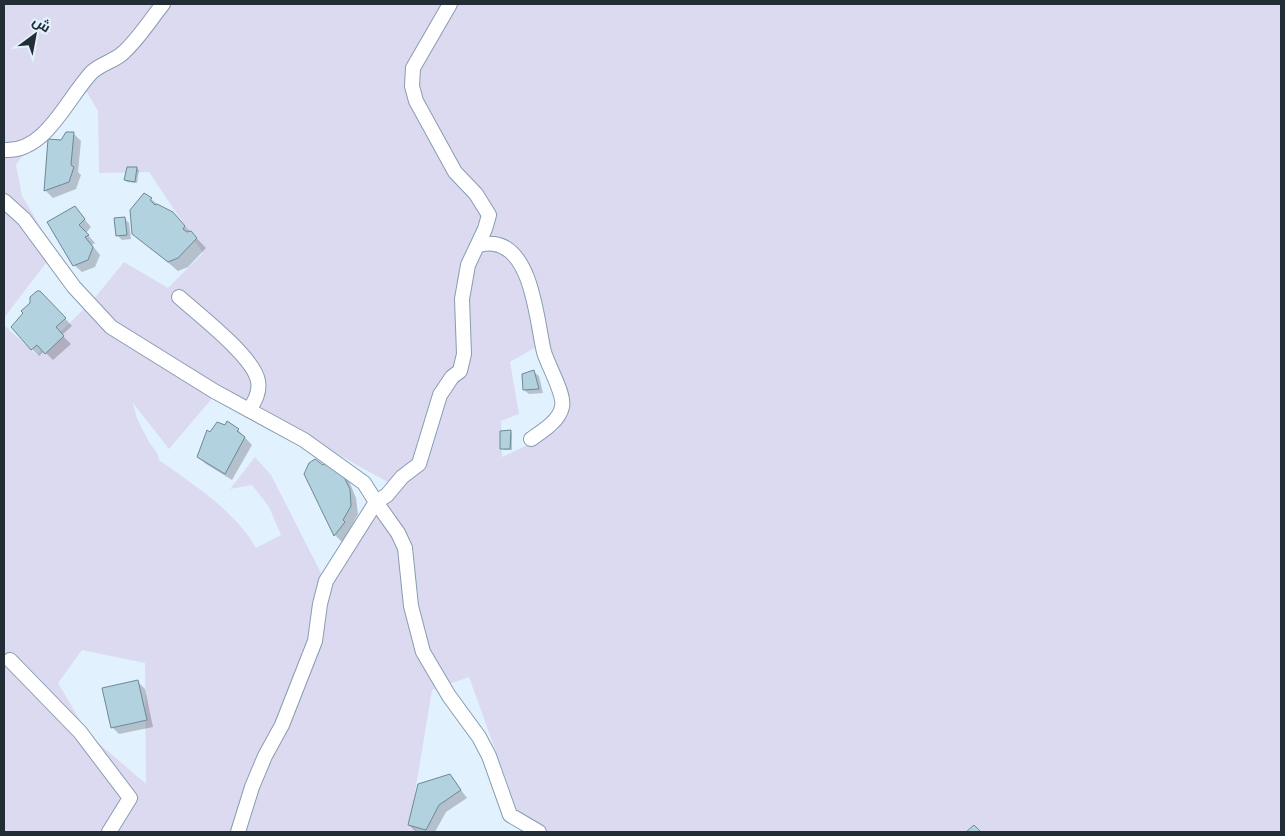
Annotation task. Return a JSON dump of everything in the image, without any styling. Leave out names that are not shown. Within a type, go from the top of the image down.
[{"type":"street","points":[[4,150],[18,150],[42,135],[86,78],[100,65],[124,52],[163,4]]},
{"type":"street","points":[[238,832],[252,787],[265,756],[282,725],[315,641],[320,604],[326,581],[376,502],[387,495],[402,477],[420,464],[440,395],[452,377],[460,371],[464,354],[462,298],[468,265],[479,245],[489,215],[476,194],[455,172],[416,101],[412,86],[413,68],[450,4]]},
{"type":"street","points":[[4,201],[24,219],[74,287],[111,327],[214,391],[304,440],[364,483],[398,533],[405,548],[410,606],[423,652],[449,696],[480,738],[489,756],[510,815],[540,832]]},
{"type":"street","points":[[479,245],[495,244],[510,252],[522,267],[536,303],[545,353],[563,404],[558,416],[531,439]]},
{"type":"street","points":[[179,298],[234,346],[255,372],[258,392],[249,410]]},
{"type":"street","points":[[7,657],[40,678]]},
{"type":"street","points":[[7,657],[80,732],[130,798],[109,832]]},
{"type":"shaded area","points":[[4,4],[1281,4],[1281,832],[525,832],[469,677],[432,690],[410,823],[418,832],[4,832],[4,325],[37,355],[93,300],[124,262],[168,288],[203,253],[149,172],[99,173],[98,111],[84,87],[36,136],[16,165],[22,196],[55,251],[4,318]],"holes":[[[536,347],[563,420],[557,431],[502,457],[501,421],[519,414],[510,362]],[[220,389],[393,485],[322,575],[271,475],[255,457],[230,489],[252,485],[269,507],[281,535],[256,548],[247,534],[225,510],[159,460],[139,422],[133,403],[169,449]],[[82,650],[145,663],[146,784],[88,734],[58,683]]]},
{"type":"building","points":[[66,132],[74,132],[71,165],[74,167],[69,182],[44,191],[48,139],[61,140]]},
{"type":"building","points":[[127,167],[137,167],[135,182],[124,180]]},
{"type":"building","points":[[144,193],[152,198],[150,200],[155,205],[157,204],[173,212],[185,226],[183,229],[187,232],[191,231],[197,238],[178,258],[168,262],[132,234],[130,210]]},
{"type":"building","points":[[75,206],[85,219],[79,225],[89,235],[85,237],[93,247],[88,260],[73,266],[47,222]]},
{"type":"building","points":[[125,217],[127,235],[116,236],[114,218]]},
{"type":"building","points":[[37,291],[40,291],[66,318],[56,327],[64,336],[45,354],[37,345],[31,350],[11,327],[23,313],[21,311],[30,303],[30,297]]},
{"type":"building","points":[[534,370],[539,389],[523,390],[522,374]]},
{"type":"building","points":[[227,421],[239,429],[237,431],[245,437],[225,474],[197,457],[207,430],[210,432],[217,422],[225,425]]},
{"type":"building","points":[[511,430],[510,449],[500,449],[500,431]]},
{"type":"building","points":[[315,459],[323,465],[327,462],[335,471],[336,469],[342,473],[350,489],[351,506],[343,520],[345,522],[334,536],[304,474],[309,463]]},
{"type":"building","points":[[138,680],[147,720],[111,728],[102,688]]},
{"type":"building","points":[[450,774],[461,790],[439,805],[426,830],[408,825],[418,784]]},
{"type":"building","points":[[974,825],[981,832],[966,832]]}]
